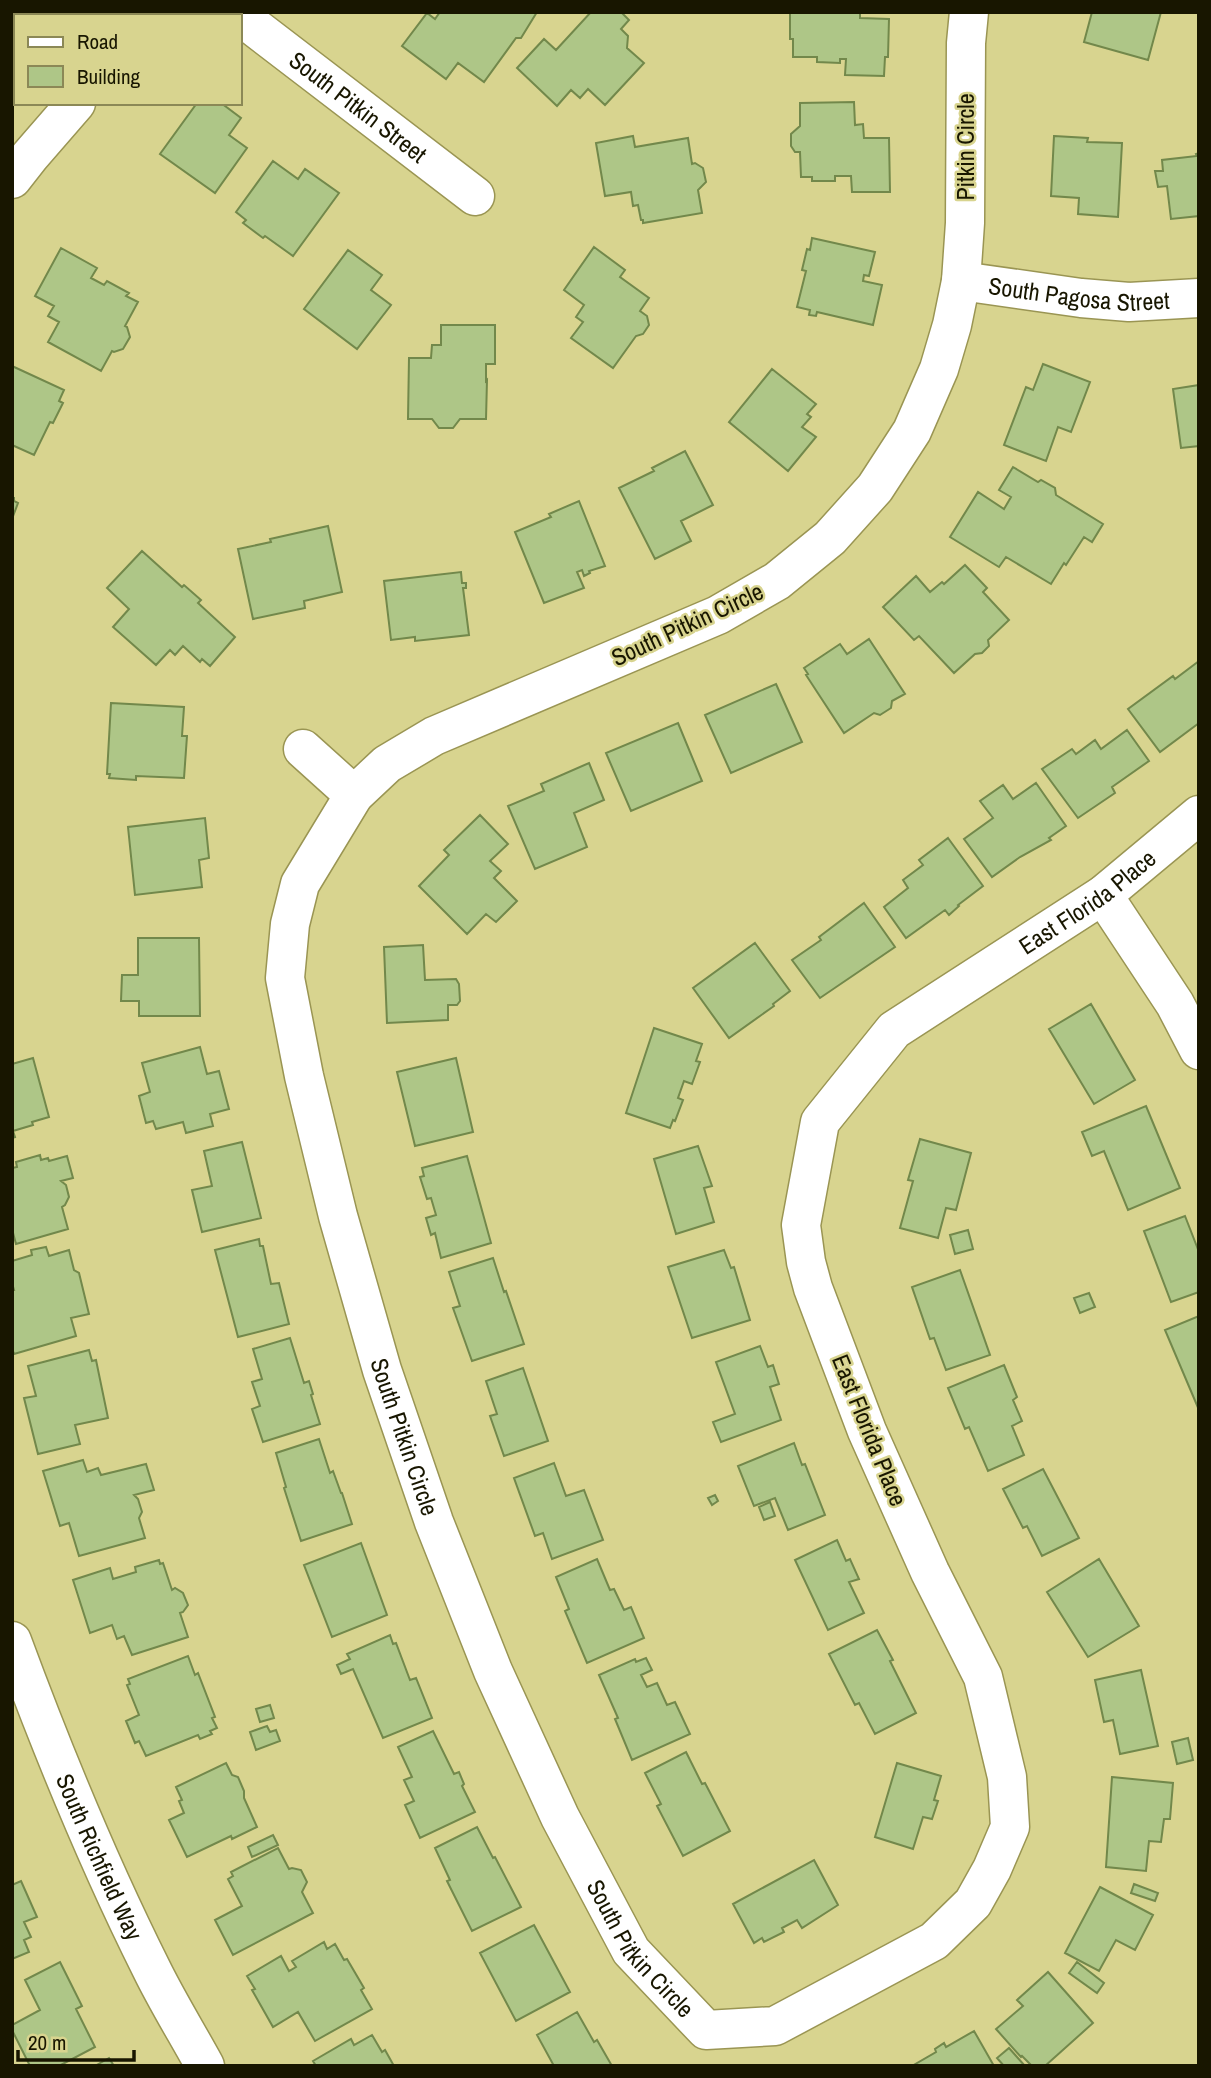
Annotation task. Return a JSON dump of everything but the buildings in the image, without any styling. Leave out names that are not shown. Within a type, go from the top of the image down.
[{"type":"street","name":"Pitkin Circle","points":[[961,281],[965,223],[966,43],[969,12]]},
{"type":"street","name":"South Pitkin Street","points":[[242,19],[475,196]]},
{"type":"street","points":[[12,180],[74,105]]},
{"type":"street","name":"South Pagosa Street","points":[[961,281],[1129,302],[1199,298]]},
{"type":"street","name":"South Pitkin Circle","points":[[706,2030],[631,1951],[560,1816],[493,1671],[434,1522],[382,1370],[338,1216],[304,1076],[285,978],[290,924],[300,884],[354,795],[387,764],[434,736],[718,615],[777,581],[830,538],[875,488],[912,431],[939,369],[961,281]]},
{"type":"street","points":[[303,749],[354,795]]},
{"type":"street","name":"East Florida Place","points":[[706,2030],[775,2026],[934,1941],[973,1903],[992,1869],[1010,1827],[1007,1777],[983,1676],[930,1572],[867,1431],[813,1288],[801,1225],[820,1122],[894,1030],[1103,895],[1199,815]]},
{"type":"street","points":[[1103,895],[1175,1004],[1199,1050]]},
{"type":"street","name":"South Richfield Way","points":[[12,1641],[96,1853],[152,1971],[205,2066]]}]
